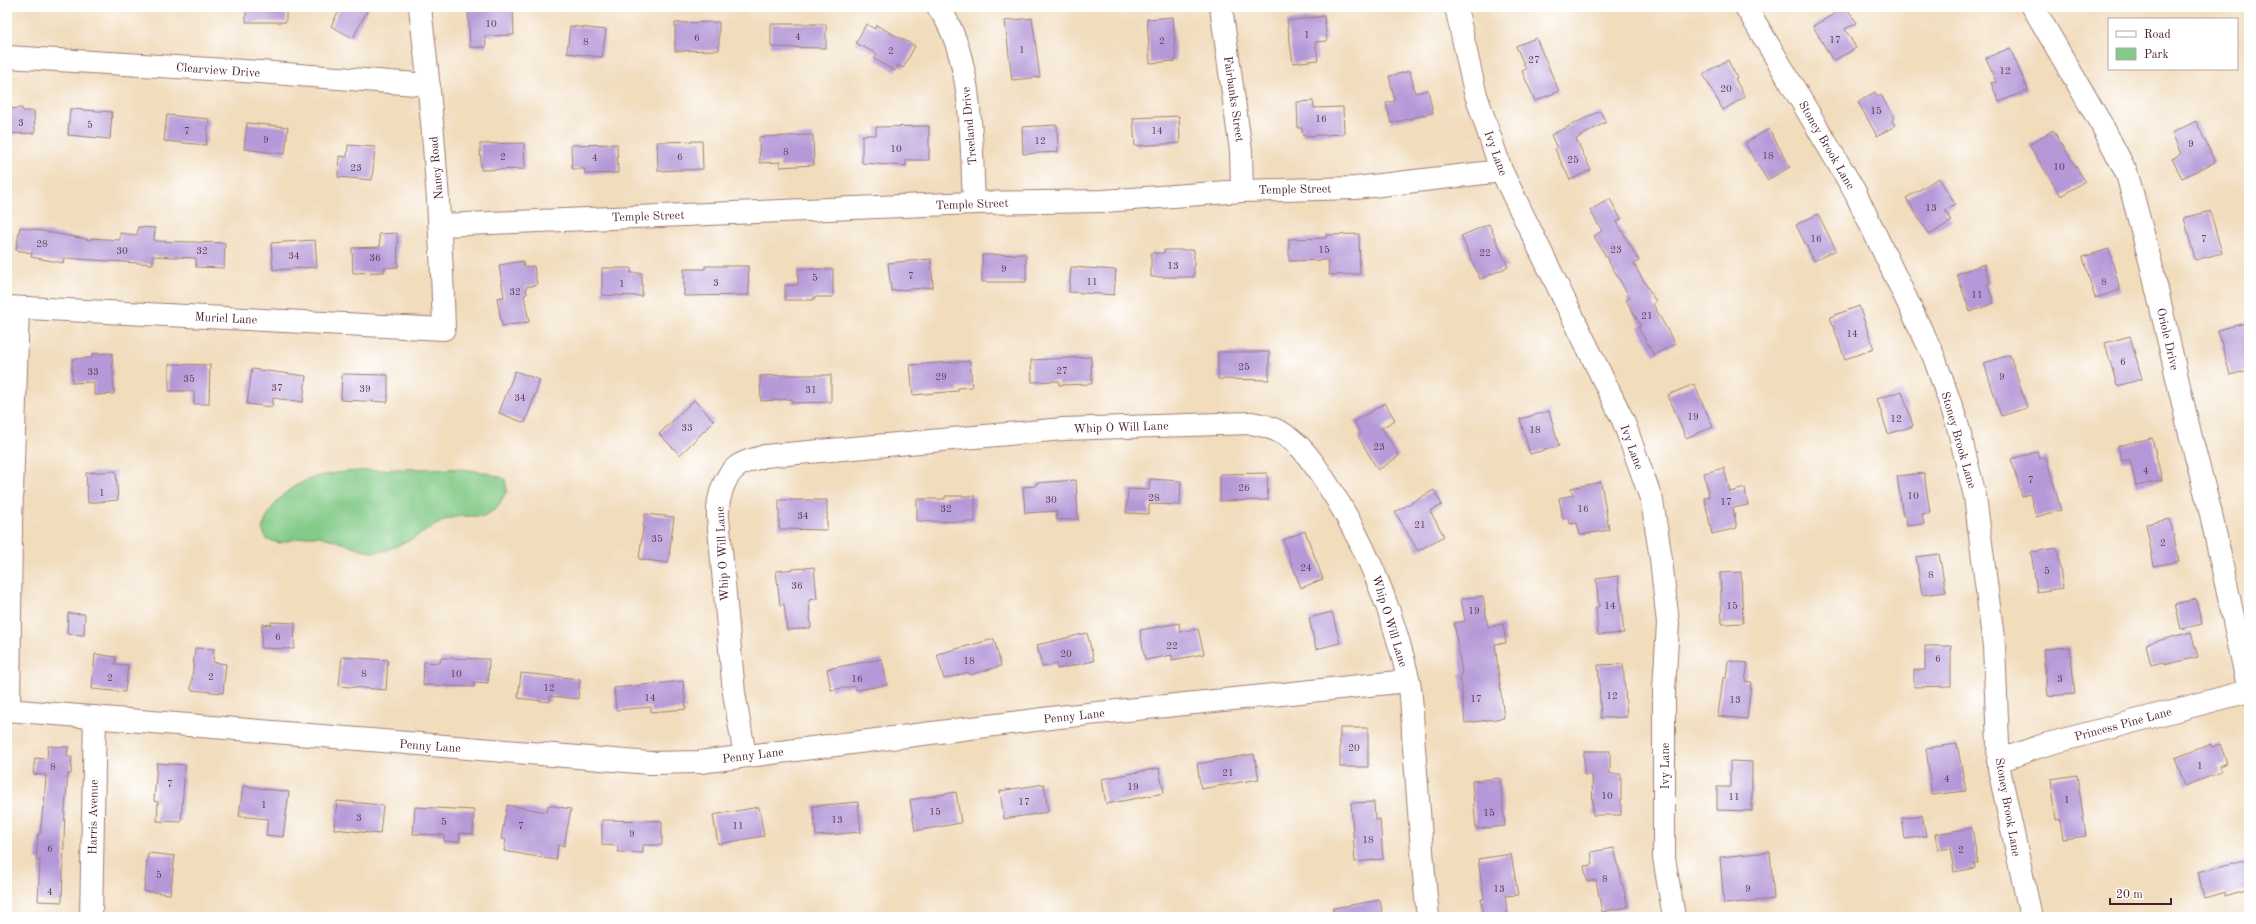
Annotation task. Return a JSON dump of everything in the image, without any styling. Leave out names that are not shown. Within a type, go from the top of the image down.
[{"type":"street","name":"Nancy Road","points":[[420,7],[429,85],[441,224],[444,329]]},
{"type":"street","name":"Treeland Drive","points":[[938,7],[952,31],[963,72],[970,110],[974,203]]},
{"type":"street","name":"Fairbanks Street","points":[[1221,7],[1241,151],[1242,190]]},
{"type":"street","name":"Ivy Lane","points":[[1456,7],[1475,92],[1501,171],[1623,420],[1652,501],[1661,560],[1668,623],[1664,690],[1664,858],[1674,917]]},
{"type":"street","name":"Stoney Brook Lane","points":[[1746,7],[1854,190],[1934,357],[1957,423],[1975,496],[1994,646],[1998,761],[2019,869],[2031,917]]},
{"type":"street","name":"Oriole Drive","points":[[2033,7],[2104,129],[2127,174],[2149,257],[2189,430],[2211,514],[2249,691]]},
{"type":"street","name":"Clearview Drive","points":[[7,57],[268,73],[429,85]]},
{"type":"street","name":"Temple Street","points":[[441,224],[974,203],[1104,201],[1242,190],[1355,188],[1501,171]]},
{"type":"street","name":"Muriel Lane","points":[[13,307],[444,329]]},
{"type":"street","points":[[8,710],[13,307]]},
{"type":"street","name":"Whip O Will Lane","points":[[746,756],[733,686],[717,506],[724,485],[737,466],[765,456],[1063,428],[1251,423],[1276,429],[1288,435],[1316,468],[1354,527],[1374,570],[1391,614],[1408,681],[1428,917]]},
{"type":"street","name":"Penny Lane","points":[[8,710],[650,763],[700,762],[1059,717],[1408,681]]},
{"type":"street","name":"Princess Pine Lane","points":[[1998,761],[2044,745],[2249,691]]},
{"type":"street","name":"Harris Avenue","points":[[91,917],[96,718]]},
{"type":"green space","points":[[440,468],[480,472],[505,479],[507,491],[496,509],[484,516],[457,516],[445,520],[410,540],[385,551],[371,552],[320,536],[307,536],[280,543],[267,540],[262,529],[272,508],[285,493],[301,483],[318,476],[337,473]]},
{"type":"building","points":[[246,7],[286,7],[286,22],[246,22]]},
{"type":"building","points":[[341,7],[369,7],[353,38],[331,26]]},
{"type":"building","points":[[1846,7],[1857,23],[1845,29],[1856,48],[1833,61],[1813,26]]},
{"type":"building","points":[[513,8],[514,35],[485,36],[486,47],[470,47],[468,10]]},
{"type":"building","points":[[1324,16],[1327,41],[1315,42],[1318,60],[1293,63],[1287,21]]},
{"type":"building","points":[[1173,17],[1176,61],[1150,63],[1147,19]]},
{"type":"building","points":[[1032,18],[1040,77],[1012,80],[1005,21]]},
{"type":"building","points":[[719,22],[719,50],[675,51],[675,23]]},
{"type":"building","points":[[771,24],[826,24],[826,48],[771,47]]},
{"type":"building","points":[[866,24],[875,29],[876,25],[915,46],[903,68],[898,65],[895,71],[874,59],[877,54],[856,43]]},
{"type":"building","points":[[570,26],[606,30],[602,57],[567,53]]},
{"type":"building","points":[[1536,38],[1559,91],[1535,101],[1522,71],[1526,69],[1516,46]]},
{"type":"building","points":[[2010,48],[2028,90],[1999,102],[1991,83],[1996,82],[1986,58]]},
{"type":"building","points":[[1728,60],[1737,78],[1735,79],[1745,97],[1723,110],[1703,74]]},
{"type":"building","points":[[1410,71],[1415,93],[1428,90],[1433,113],[1391,123],[1386,103],[1395,101],[1389,76]]},
{"type":"building","points":[[1875,92],[1878,97],[1881,95],[1894,118],[1892,120],[1895,126],[1877,136],[1858,102]]},
{"type":"building","points":[[1313,101],[1314,108],[1343,107],[1344,134],[1303,136],[1302,128],[1298,128],[1297,102]]},
{"type":"building","points":[[22,108],[23,111],[34,111],[35,133],[7,134],[7,109]]},
{"type":"building","points":[[70,109],[112,112],[110,139],[68,135]]},
{"type":"building","points":[[1600,111],[1606,122],[1576,139],[1591,170],[1570,180],[1555,149],[1557,148],[1551,135]]},
{"type":"building","points":[[167,115],[209,119],[206,145],[164,141]]},
{"type":"building","points":[[1179,116],[1180,143],[1135,146],[1133,118]]},
{"type":"building","points":[[2196,121],[2215,162],[2182,178],[2172,159],[2181,154],[2172,133]]},
{"type":"building","points":[[247,123],[288,127],[285,154],[244,149]]},
{"type":"building","points":[[1057,125],[1058,152],[1023,154],[1022,127]]},
{"type":"building","points":[[929,126],[929,160],[906,160],[906,166],[862,163],[862,135],[876,135],[876,127]]},
{"type":"building","points":[[1769,129],[1790,167],[1767,180],[1745,143]]},
{"type":"building","points":[[2053,130],[2085,181],[2061,196],[2029,145]]},
{"type":"building","points":[[813,135],[814,165],[780,167],[780,162],[760,163],[759,137]]},
{"type":"building","points":[[702,141],[703,169],[658,171],[657,142]]},
{"type":"building","points":[[524,143],[525,169],[481,170],[480,144]]},
{"type":"building","points":[[617,144],[618,173],[585,174],[585,169],[572,169],[571,145]]},
{"type":"building","points":[[348,145],[375,147],[372,180],[338,177],[339,156],[347,157]]},
{"type":"building","points":[[1939,178],[1955,204],[1945,210],[1952,221],[1929,235],[1906,198]]},
{"type":"building","points":[[1610,199],[1621,219],[1617,222],[1639,261],[1634,264],[1656,302],[1653,304],[1675,344],[1654,355],[1638,327],[1641,326],[1626,300],[1630,298],[1594,236],[1602,231],[1590,210]]},
{"type":"building","points":[[2210,211],[2222,253],[2195,260],[2184,218]]},
{"type":"building","points":[[1818,214],[1836,250],[1814,261],[1796,225]]},
{"type":"building","points":[[1489,224],[1508,267],[1480,279],[1461,236]]},
{"type":"building","points":[[20,227],[91,240],[91,238],[120,240],[120,233],[137,235],[138,227],[155,228],[154,241],[225,243],[224,268],[196,267],[196,258],[153,256],[153,264],[64,258],[63,263],[31,257],[32,253],[16,250]]},
{"type":"building","points":[[397,233],[398,267],[384,268],[384,272],[353,273],[352,248],[380,247],[379,234]]},
{"type":"building","points":[[1359,234],[1360,274],[1329,275],[1328,260],[1289,261],[1289,239],[1326,238],[1326,235]]},
{"type":"building","points":[[315,240],[317,267],[273,270],[271,243]]},
{"type":"building","points":[[2109,249],[2120,290],[2095,298],[2083,257]]},
{"type":"building","points":[[1164,250],[1194,250],[1194,277],[1151,277],[1151,253],[1164,253]]},
{"type":"building","points":[[1026,254],[1026,282],[982,282],[982,255]]},
{"type":"building","points":[[931,259],[933,287],[891,291],[888,263]]},
{"type":"building","points":[[523,261],[524,267],[534,266],[537,285],[526,287],[527,294],[524,295],[529,322],[502,326],[497,298],[504,297],[499,265]]},
{"type":"building","points":[[1984,264],[1990,283],[1987,284],[1994,303],[1970,312],[1957,274]]},
{"type":"building","points":[[705,266],[748,266],[749,295],[684,296],[684,269],[705,269]]},
{"type":"building","points":[[1071,267],[1116,270],[1114,295],[1069,292]]},
{"type":"building","points":[[602,268],[631,268],[631,273],[642,273],[642,296],[602,295]]},
{"type":"building","points":[[798,269],[833,269],[833,297],[814,297],[814,300],[785,300],[785,285],[798,285]]},
{"type":"building","points":[[1859,306],[1874,349],[1845,359],[1830,317]]},
{"type":"building","points":[[2249,322],[2249,370],[2230,375],[2218,330]]},
{"type":"building","points":[[2130,336],[2142,379],[2117,386],[2105,343]]},
{"type":"building","points":[[1218,352],[1269,352],[1269,380],[1218,379]]},
{"type":"building","points":[[112,353],[114,394],[94,395],[94,382],[72,383],[72,359],[92,358],[92,354]]},
{"type":"building","points":[[2010,355],[2027,408],[2001,416],[1984,363]]},
{"type":"building","points":[[1091,357],[1092,384],[1059,385],[1059,381],[1032,382],[1031,360]]},
{"type":"building","points":[[970,361],[972,387],[958,388],[958,391],[913,395],[910,365]]},
{"type":"building","points":[[169,364],[210,365],[209,404],[194,404],[194,391],[169,391]]},
{"type":"building","points":[[252,369],[306,376],[303,402],[273,398],[272,407],[247,404]]},
{"type":"building","points":[[515,371],[540,380],[525,423],[499,413]]},
{"type":"building","points":[[342,374],[388,375],[388,402],[341,400]]},
{"type":"building","points":[[831,375],[831,402],[792,403],[792,399],[761,401],[760,376]]},
{"type":"building","points":[[1694,384],[1713,427],[1686,438],[1668,395]]},
{"type":"building","points":[[1902,391],[1913,426],[1888,434],[1877,399]]},
{"type":"building","points":[[694,400],[714,421],[680,455],[659,434]]},
{"type":"building","points":[[1385,403],[1395,420],[1382,428],[1399,456],[1378,470],[1358,436],[1361,434],[1354,422]]},
{"type":"building","points":[[1549,411],[1559,446],[1530,454],[1520,419]]},
{"type":"building","points":[[2152,438],[2162,480],[2136,486],[2130,460],[2122,461],[2118,446]]},
{"type":"building","points":[[2037,452],[2039,459],[2046,457],[2061,510],[2036,517],[2030,494],[2022,496],[2011,459]]},
{"type":"building","points":[[1724,468],[1730,492],[1745,488],[1748,505],[1733,508],[1737,528],[1712,534],[1704,497],[1709,496],[1704,473]]},
{"type":"building","points":[[116,471],[118,500],[88,503],[86,473]]},
{"type":"building","points":[[1267,473],[1268,500],[1220,501],[1220,474]]},
{"type":"building","points":[[1924,473],[1930,513],[1922,514],[1924,524],[1907,526],[1906,516],[1903,516],[1897,476]]},
{"type":"building","points":[[1150,479],[1181,481],[1180,505],[1149,504],[1149,514],[1126,513],[1128,489],[1149,490]]},
{"type":"building","points":[[1076,480],[1078,519],[1057,520],[1056,511],[1025,513],[1023,487],[1036,486],[1036,483]]},
{"type":"building","points":[[1601,482],[1609,530],[1580,535],[1577,523],[1570,524],[1569,518],[1563,519],[1559,498],[1573,495],[1571,488]]},
{"type":"building","points":[[1434,490],[1442,505],[1430,511],[1444,536],[1418,551],[1395,512]]},
{"type":"building","points":[[945,496],[975,496],[975,522],[917,521],[917,499],[945,499]]},
{"type":"building","points":[[779,500],[827,500],[827,530],[779,529]]},
{"type":"building","points":[[645,514],[674,517],[668,563],[639,559]]},
{"type":"building","points":[[2170,519],[2179,561],[2154,566],[2146,524]]},
{"type":"building","points":[[1305,531],[1323,579],[1301,588],[1283,540]]},
{"type":"building","points":[[2057,548],[2063,588],[2037,592],[2031,552]]},
{"type":"building","points":[[1939,554],[1946,592],[1922,595],[1916,557]]},
{"type":"building","points":[[814,567],[817,599],[809,600],[811,628],[787,630],[784,604],[780,605],[776,571]]},
{"type":"building","points":[[1741,572],[1743,623],[1722,624],[1720,573]]},
{"type":"building","points":[[1618,576],[1624,633],[1598,635],[1596,607],[1599,607],[1596,579]]},
{"type":"building","points":[[1483,596],[1488,627],[1503,624],[1506,643],[1495,644],[1504,718],[1465,723],[1460,674],[1462,674],[1454,623],[1465,621],[1461,599]]},
{"type":"building","points":[[2196,599],[2202,624],[2181,629],[2175,604]]},
{"type":"building","points":[[1332,612],[1340,643],[1316,649],[1309,618]]},
{"type":"building","points":[[68,613],[85,614],[84,635],[67,634]]},
{"type":"building","points":[[271,622],[295,623],[294,649],[261,648],[262,624],[271,625]]},
{"type":"building","points":[[1179,623],[1180,632],[1198,629],[1204,654],[1172,660],[1172,655],[1145,660],[1140,630]]},
{"type":"building","points":[[2191,632],[2198,657],[2164,665],[2163,662],[2151,665],[2146,644]]},
{"type":"building","points":[[1087,633],[1094,661],[1057,669],[1056,664],[1042,667],[1037,645]]},
{"type":"building","points":[[994,639],[1001,666],[969,675],[969,672],[944,679],[937,654]]},
{"type":"building","points":[[1925,646],[1951,646],[1951,686],[1914,687],[1914,670],[1925,670]]},
{"type":"building","points":[[2070,647],[2075,694],[2048,696],[2043,649]]},
{"type":"building","points":[[195,648],[214,649],[213,662],[226,664],[223,693],[191,690]]},
{"type":"building","points":[[95,654],[116,657],[115,664],[128,665],[125,692],[92,689]]},
{"type":"building","points":[[342,657],[388,660],[386,690],[339,686]]},
{"type":"building","points":[[441,658],[489,659],[488,683],[474,682],[474,687],[423,685],[424,662],[440,663]]},
{"type":"building","points":[[882,659],[887,685],[856,690],[855,686],[831,690],[827,669]]},
{"type":"building","points":[[1728,661],[1748,663],[1745,681],[1751,682],[1747,719],[1718,716],[1723,678],[1726,678]]},
{"type":"building","points":[[1623,664],[1627,717],[1601,718],[1598,665]]},
{"type":"building","points":[[521,673],[580,679],[578,699],[550,696],[550,702],[518,698]]},
{"type":"building","points":[[683,681],[686,709],[651,712],[651,707],[616,710],[614,688]]},
{"type":"building","points":[[1340,728],[1368,728],[1368,767],[1340,767]]},
{"type":"building","points":[[1957,744],[1966,791],[1932,795],[1926,748]]},
{"type":"building","points":[[2211,744],[2212,747],[2220,744],[2227,763],[2219,766],[2221,772],[2185,786],[2175,758]]},
{"type":"building","points":[[48,746],[68,747],[67,757],[72,757],[71,774],[68,774],[65,809],[62,902],[38,901],[40,860],[36,860],[38,834],[40,834],[44,807],[46,775],[33,774],[35,758],[47,759]]},
{"type":"building","points":[[1584,751],[1610,751],[1610,774],[1621,774],[1621,815],[1593,815],[1592,775],[1584,775]]},
{"type":"building","points":[[1254,754],[1259,779],[1201,789],[1197,764]]},
{"type":"building","points":[[1730,761],[1752,762],[1752,811],[1717,810],[1717,787],[1730,787]]},
{"type":"building","points":[[157,763],[185,765],[181,822],[157,821],[158,802],[154,801]]},
{"type":"building","points":[[1159,768],[1164,793],[1106,804],[1102,779]]},
{"type":"building","points":[[2077,775],[2086,836],[2063,839],[2060,819],[2056,820],[2051,779]]},
{"type":"building","points":[[1500,778],[1505,826],[1476,829],[1472,781]]},
{"type":"building","points":[[1044,784],[1048,812],[1004,819],[1000,791]]},
{"type":"building","points":[[243,786],[289,792],[283,837],[266,835],[268,819],[239,816]]},
{"type":"building","points":[[956,792],[961,823],[915,831],[910,800]]},
{"type":"building","points":[[337,801],[383,805],[380,834],[334,829]]},
{"type":"building","points":[[858,802],[861,832],[816,836],[813,806]]},
{"type":"building","points":[[1374,802],[1375,820],[1380,819],[1383,859],[1355,862],[1351,803]]},
{"type":"building","points":[[507,805],[547,812],[548,805],[571,809],[564,846],[558,845],[556,860],[504,851],[506,840],[501,839]]},
{"type":"building","points":[[415,807],[474,810],[473,834],[460,833],[459,842],[444,841],[444,835],[413,834]]},
{"type":"building","points":[[759,807],[764,836],[718,844],[713,815]]},
{"type":"building","points":[[1922,815],[1926,836],[1905,839],[1902,818]]},
{"type":"building","points":[[602,820],[662,821],[662,845],[643,845],[643,853],[618,852],[618,846],[602,845]]},
{"type":"building","points":[[1972,828],[1978,863],[1974,863],[1975,868],[1954,872],[1950,848],[1938,850],[1935,834]]},
{"type":"building","points":[[1614,848],[1628,907],[1602,912],[1596,880],[1587,882],[1584,866],[1593,865],[1591,852]]},
{"type":"building","points":[[1770,852],[1774,899],[1724,904],[1720,857]]},
{"type":"building","points":[[148,853],[175,856],[170,894],[144,891]]},
{"type":"building","points":[[1511,854],[1518,895],[1505,896],[1508,917],[1483,917],[1481,899],[1484,899],[1478,859]]},
{"type":"building","points":[[2249,859],[2249,889],[2225,896],[2225,892],[2204,898],[2198,872]]},
{"type":"building","points":[[1380,900],[1383,917],[1334,917],[1333,908]]}]
